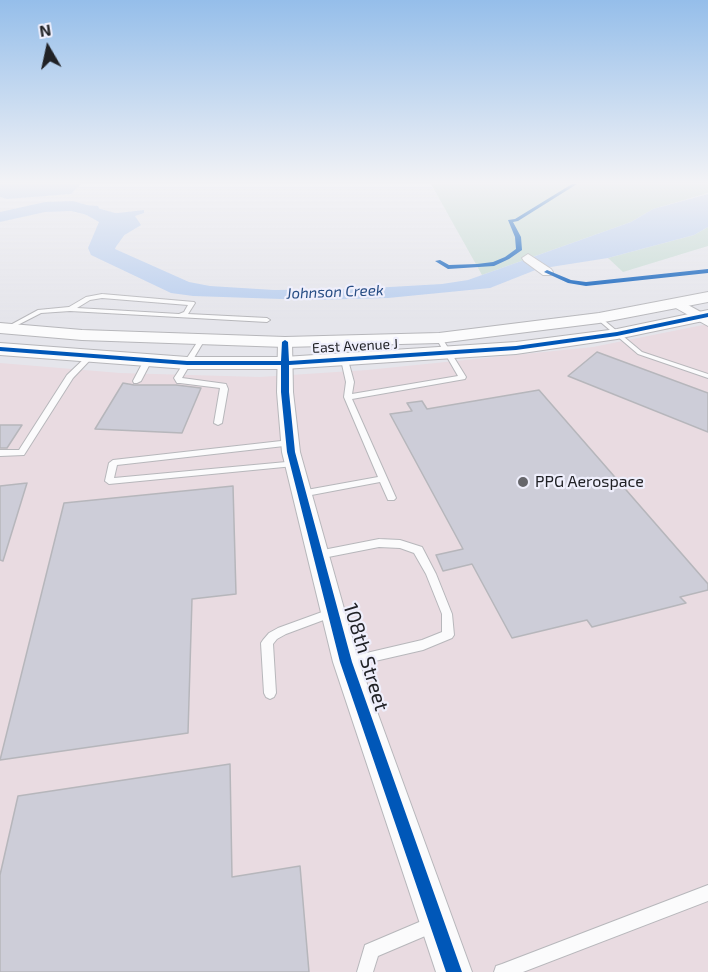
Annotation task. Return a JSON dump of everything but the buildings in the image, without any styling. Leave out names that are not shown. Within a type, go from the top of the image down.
[{"type":"street","points":[[528,258],[547,272]]},
{"type":"street","name":"East Avenue J","points":[[443,346],[708,297]]},
{"type":"street","points":[[679,304],[705,318]]},
{"type":"street","name":"East Avenue J","points":[[0,349],[187,363],[284,363],[342,351],[443,346],[516,348],[617,334],[705,318]]},
{"type":"street","name":"East Avenue J","points":[[2,332],[285,342],[342,351]]},
{"type":"street","name":"108th Street","points":[[285,342],[284,363],[290,444],[346,662],[454,972]]},
{"type":"lane","points":[[70,309],[88,298],[102,296],[192,303],[186,313],[180,316]]},
{"type":"lane","points":[[2,332],[40,311],[70,309],[267,320]]},
{"type":"lane","points":[[599,318],[640,353],[708,376]]},
{"type":"lane","points":[[201,340],[178,378],[180,381],[223,386],[218,423]]},
{"type":"lane","points":[[348,397],[462,376],[443,346]]},
{"type":"lane","points":[[342,351],[350,382],[348,397],[391,498]]},
{"type":"lane","points":[[0,453],[21,453],[70,377],[89,357]]},
{"type":"lane","points":[[136,381],[148,360]]},
{"type":"lane","points":[[290,444],[113,463],[109,482],[294,463]]},
{"type":"lane","points":[[301,494],[382,479]]},
{"type":"lane","points":[[318,555],[379,543],[400,544],[418,550],[431,574],[447,614],[448,635],[423,645],[346,662]]},
{"type":"lane","points":[[270,693],[267,643],[282,631],[333,612]]},
{"type":"lane","points":[[502,972],[708,893]]},
{"type":"lane","points":[[365,972],[371,951],[437,922]]},
{"type":"shaded area","points":[[708,324],[708,972],[0,972],[0,363],[120,373],[260,377],[367,370],[593,347]]},
{"type":"green space","points":[[456,229],[610,229],[482,275]]},
{"type":"green space","points":[[708,229],[708,246],[623,272],[608,258]]},
{"type":"water","points":[[96,229],[134,229],[118,239],[115,249],[189,282],[210,286],[274,290],[355,289],[442,284],[468,280],[610,229],[704,229],[694,235],[608,258],[538,269],[490,288],[388,298],[311,300],[193,296],[171,293],[91,255],[88,248]]},
{"type":"waterway","name":"Johnson Creek","points":[[109,244],[120,229]]},
{"type":"cycle path","points":[[438,261],[448,267],[494,264],[519,250],[518,237],[514,229]]},
{"type":"cycle path","points":[[547,272],[570,282],[586,284],[708,271]]},
{"type":"cycle path","points":[[0,349],[187,363],[284,363],[516,348],[617,334],[708,315]]},
{"type":"cycle path","points":[[285,342],[285,392],[291,452],[346,662],[454,972]]},
{"type":"place","name":"PPG Aerospace","points":[[523,482]]}]
